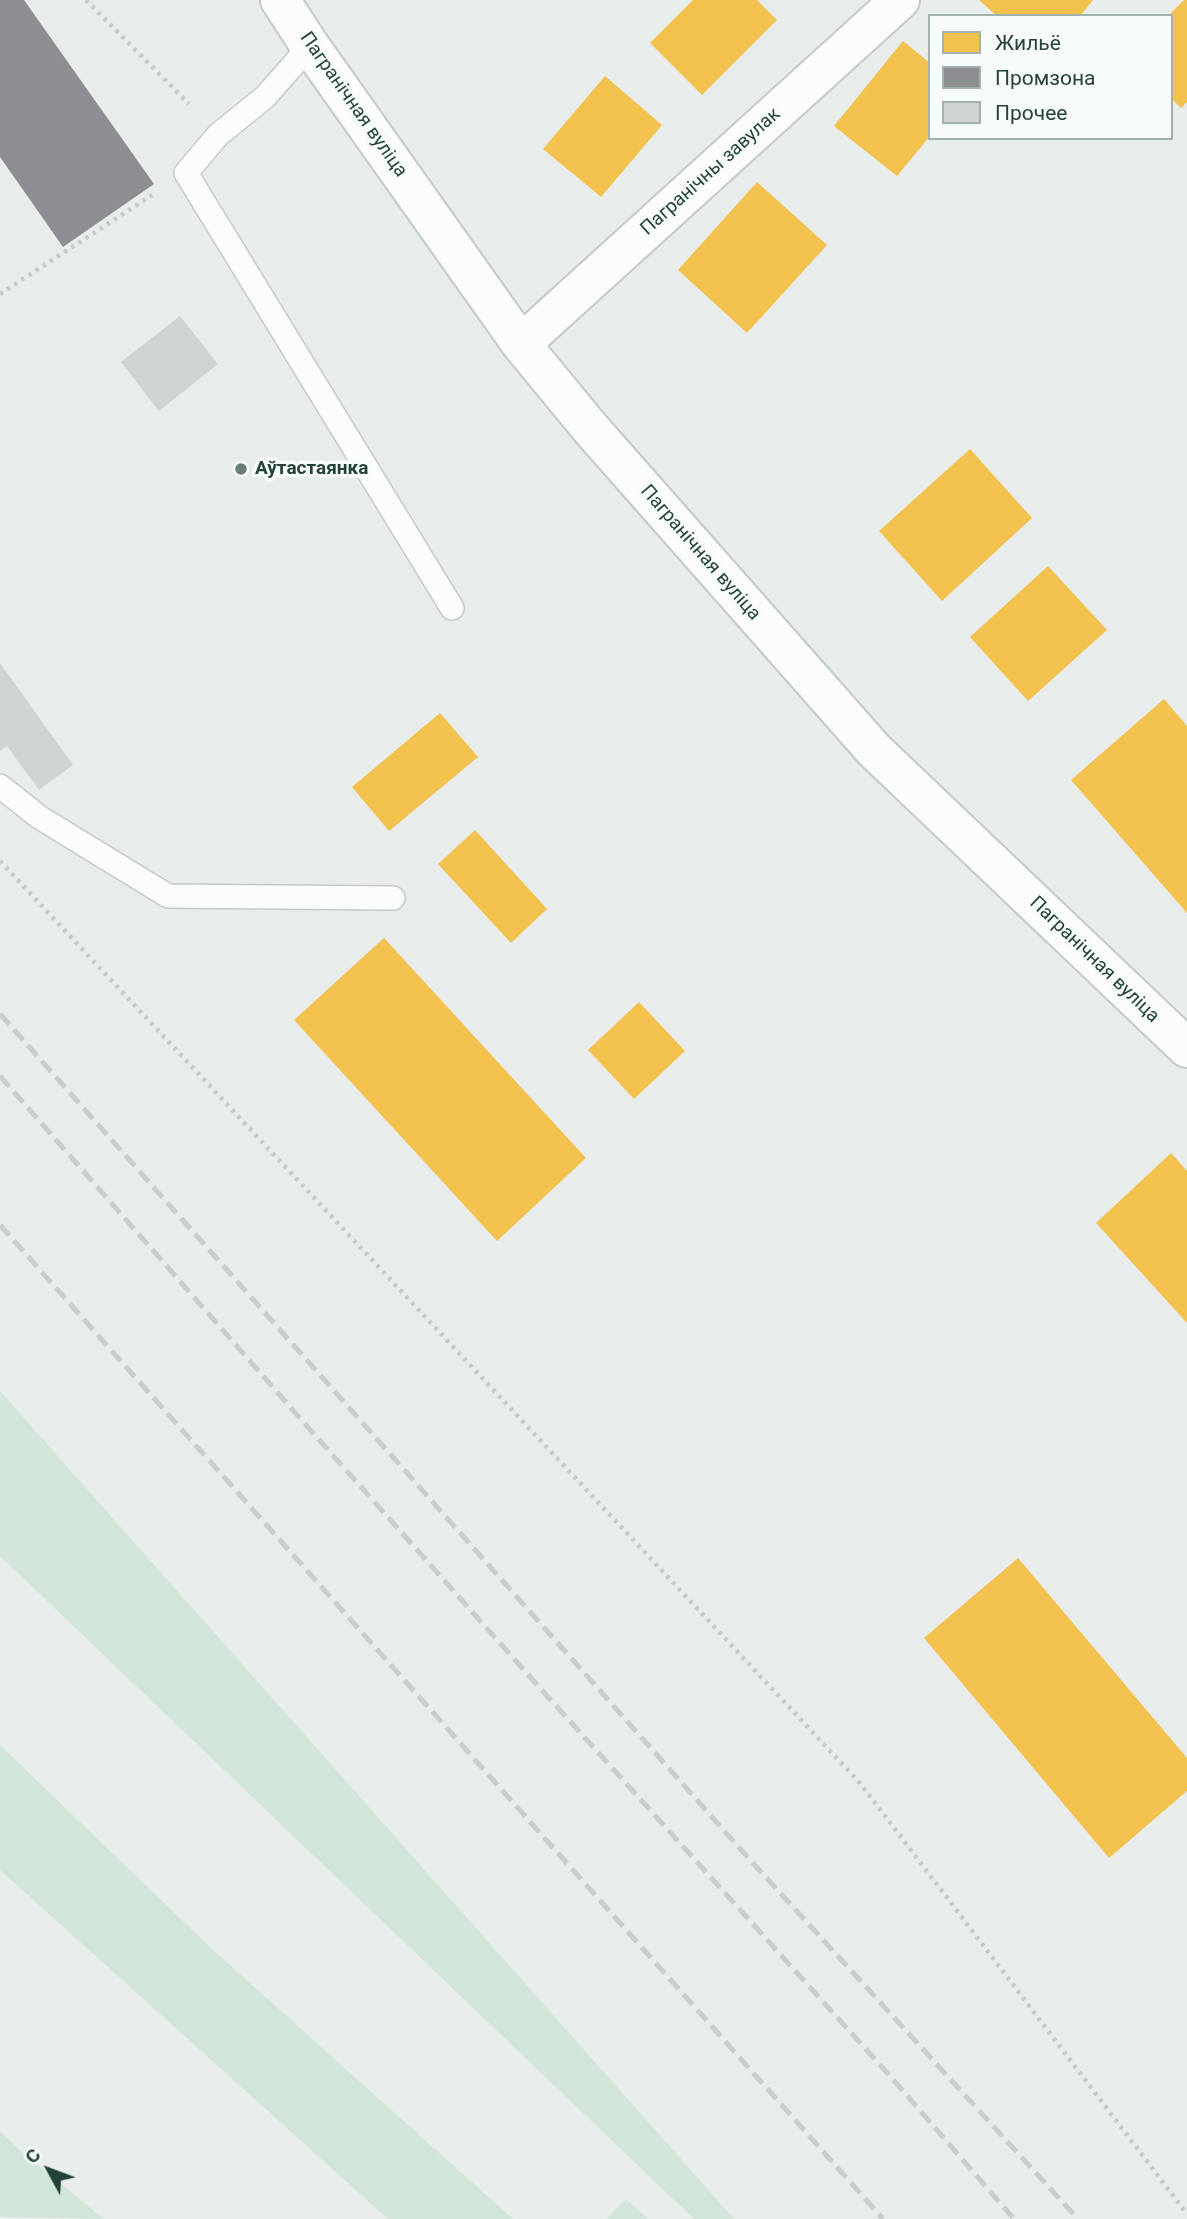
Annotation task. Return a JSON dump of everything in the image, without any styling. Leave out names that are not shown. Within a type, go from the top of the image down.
[{"type":"main road","name":"Пагранічная вуліца","points":[[280,0],[521,344],[591,429],[874,750],[1187,1048]]},
{"type":"main road","name":"Пагранічны завулак","points":[[521,344],[900,0]]},
{"type":"lane","points":[[310,46],[265,97],[218,135],[186,173],[452,608]]},
{"type":"lane","points":[[0,786],[39,817],[168,896],[393,898]]},
{"type":"path","points":[[86,0],[218,135]]},
{"type":"path","points":[[0,294],[186,173]]},
{"type":"path","points":[[0,861],[860,1783],[1187,2214]]},
{"type":"green space","points":[[0,1391],[734,2219],[694,2219],[0,1556]]},
{"type":"green space","points":[[0,1745],[212,1949],[513,2219],[388,2219],[0,1870]]},
{"type":"green space","points":[[0,2131],[24,2154],[104,2219],[2,2217]]},
{"type":"green space","points":[[626,2199],[648,2219],[607,2219]]},
{"type":"building: Жильё","points":[[693,0],[757,0],[777,20],[702,95],[650,43]]},
{"type":"building: Жильё","points":[[979,0],[1093,0],[1082,14],[995,14]]},
{"type":"building: Жильё","points":[[1187,0],[1187,102],[1181,108],[1173,100],[1173,14],[1170,14]]},
{"type":"building: Жильё","points":[[903,41],[928,61],[928,138],[897,176],[834,126]]},
{"type":"building: Жильё","points":[[605,76],[662,125],[601,197],[543,149]]},
{"type":"building: Жильё","points":[[757,182],[827,245],[747,333],[678,270]]},
{"type":"building: Жильё","points":[[970,449],[1032,518],[942,601],[879,531]]},
{"type":"building: Жильё","points":[[1048,566],[1107,630],[1028,701],[970,637]]},
{"type":"building: Жильё","points":[[1164,699],[1187,726],[1187,913],[1071,780]]},
{"type":"building: Жильё","points":[[440,713],[478,757],[389,831],[352,787]]},
{"type":"building: Жильё","points":[[475,830],[547,909],[511,943],[438,864]]},
{"type":"building: Жильё","points":[[384,938],[586,1158],[497,1241],[294,1020]]},
{"type":"building: Жильё","points":[[639,1002],[685,1051],[634,1099],[588,1050]]},
{"type":"building: Жильё","points":[[1171,1153],[1187,1171],[1187,1323],[1096,1223]]},
{"type":"building: Жильё","points":[[1018,1558],[1187,1758],[1187,1791],[1109,1858],[924,1638]]},
{"type":"building: Промзона","points":[[0,0],[24,0],[154,184],[63,247],[0,157]]},
{"type":"building: Прочее","points":[[180,316],[218,364],[159,411],[121,362]]},
{"type":"building: Прочее","points":[[0,663],[73,765],[39,790],[7,746],[0,751]]},
{"type":"railway","points":[[0,1014],[751,1861],[1078,2219]]},
{"type":"railway","points":[[0,1076],[313,1433],[890,2076],[1014,2219]]},
{"type":"railway","points":[[0,1225],[883,2219]]},
{"type":"place","name":"Аўтастаянка","points":[[241,469]]}]
